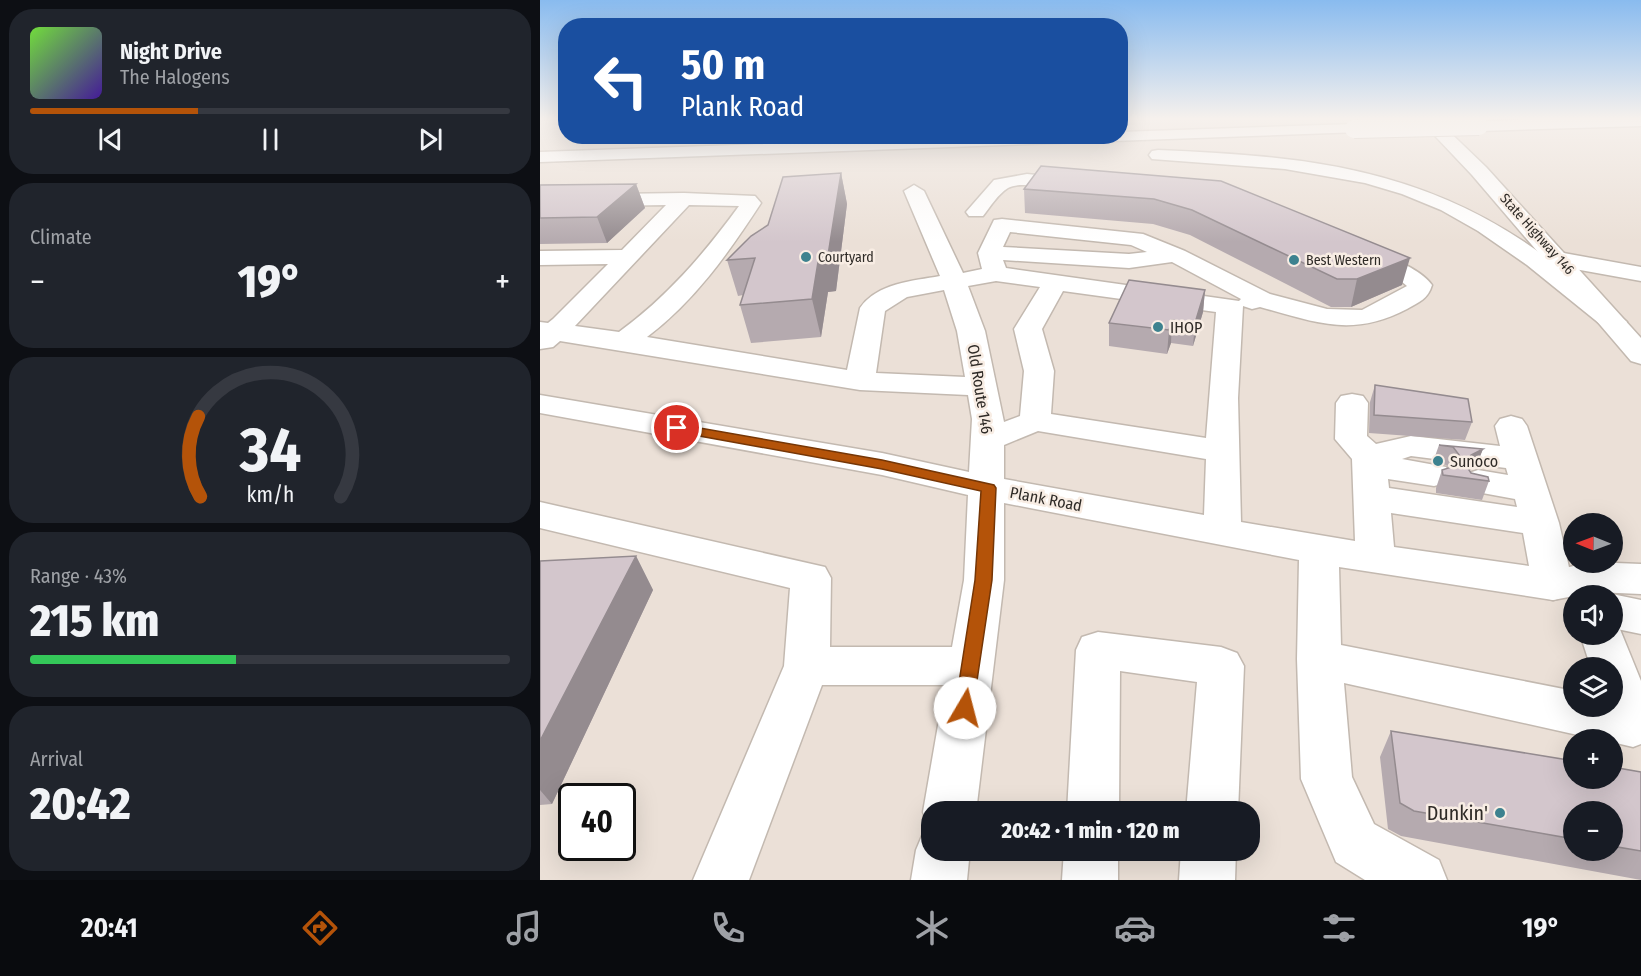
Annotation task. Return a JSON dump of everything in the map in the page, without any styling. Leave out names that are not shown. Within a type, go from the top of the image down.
[{"type":"main road","points":[[1269,160],[1318,167],[1432,199],[1485,225],[1614,322]]},
{"type":"main road","name":"State Highway 146","points":[[1468,160],[1565,266],[1641,355]]},
{"type":"main road","points":[[942,207],[1017,179],[1097,186]]},
{"type":"main road","points":[[545,335],[628,257],[684,200]]},
{"type":"main road","points":[[540,201],[748,200],[751,203],[714,257],[655,318],[624,341]]},
{"type":"main road","points":[[942,207],[988,215],[1002,225],[1123,237],[1177,256],[1261,299],[1337,318],[1353,319],[1368,316],[1418,293],[1420,285],[1410,276],[1344,248]]},
{"type":"main road","name":"Old Route 146","points":[[942,207],[954,283],[971,331],[988,419],[984,580],[951,801]]},
{"type":"main road","points":[[992,264],[1002,225]]},
{"type":"main road","points":[[860,381],[873,308],[898,291],[954,283],[992,264],[1129,261],[1177,256]]},
{"type":"main road","points":[[540,258],[628,257]]},
{"type":"main road","points":[[992,264],[1056,281],[1230,306],[1261,299]]},
{"type":"main road","points":[[1565,266],[1641,274]]},
{"type":"main road","points":[[1565,266],[1641,286]]},
{"type":"main road","points":[[1035,421],[1039,371],[1028,329],[1056,281]]},
{"type":"main road","points":[[1222,532],[1223,398],[1230,306]]},
{"type":"main road","points":[[545,335],[624,341],[860,381],[982,387]]},
{"type":"main road","points":[[1352,403],[1352,439],[1369,456],[1399,471],[1434,475]]},
{"type":"main road","name":"Plank Road","points":[[540,404],[882,464],[988,488],[1319,550],[1563,591]]},
{"type":"main road","points":[[988,440],[1035,421],[1222,451]]},
{"type":"main road","points":[[1511,426],[1563,591]]},
{"type":"main road","points":[[1369,456],[1410,446],[1530,491]]},
{"type":"main road","points":[[1369,456],[1375,559]]},
{"type":"main road","points":[[1479,482],[1530,491]]},
{"type":"main road","points":[[1372,498],[1530,491]]},
{"type":"main road","points":[[540,515],[810,579],[807,666],[721,880]]},
{"type":"main road","points":[[1319,550],[1319,659],[1327,779],[1355,843],[1419,880]]},
{"type":"main road","points":[[1576,585],[1595,576],[1641,579]]},
{"type":"main road","points":[[1623,613],[1641,617]]},
{"type":"main road","points":[[1606,645],[1637,734]]},
{"type":"main road","points":[[1093,801],[1098,650],[1221,666],[1213,801]]},
{"type":"main road","points":[[1319,659],[1637,734]]},
{"type":"main road","points":[[807,666],[971,666]]},
{"type":"main road","points":[[939,880],[942,861]]},
{"type":"main road","points":[[1090,880],[1091,861]]},
{"type":"main road","points":[[1208,880],[1209,861]]},
{"type":"building","points":[[1041,166],[1221,181],[1410,258],[1357,279],[1337,279],[1192,210],[1154,199],[1024,189]]},
{"type":"building","points":[[841,173],[828,255],[819,256],[812,299],[740,305],[755,258],[727,260],[751,236],[768,225],[783,177]]},
{"type":"building","points":[[636,184],[597,217],[540,218],[540,185]]},
{"type":"building","points":[[1129,280],[1205,290],[1195,323],[1172,320],[1169,330],[1109,323]]},
{"type":"building","points":[[1375,385],[1468,399],[1472,422],[1374,415]]},
{"type":"building","points":[[1439,445],[1483,449],[1471,455],[1465,464],[1471,473],[1488,477],[1489,481],[1443,475],[1442,470],[1455,466],[1460,456],[1453,447]]},
{"type":"building","points":[[636,556],[540,741],[540,561]]},
{"type":"building","points":[[1391,731],[1563,759],[1563,789],[1623,789],[1623,769],[1641,772],[1641,851],[1623,848],[1623,801],[1563,801],[1563,837],[1414,811],[1400,803]]},
{"type":"place","name":"Courtyard","points":[[806,257]]},
{"type":"place","name":"Best Western","points":[[1294,260]]},
{"type":"place","name":"IHOP","points":[[1158,327]]},
{"type":"place","name":"Sunoco","points":[[1438,461]]},
{"type":"place","name":"Dunkin'","points":[[1500,813]]},
{"type":"route","points":[[677,428],[882,464],[988,488],[984,580],[965,708]]}]
